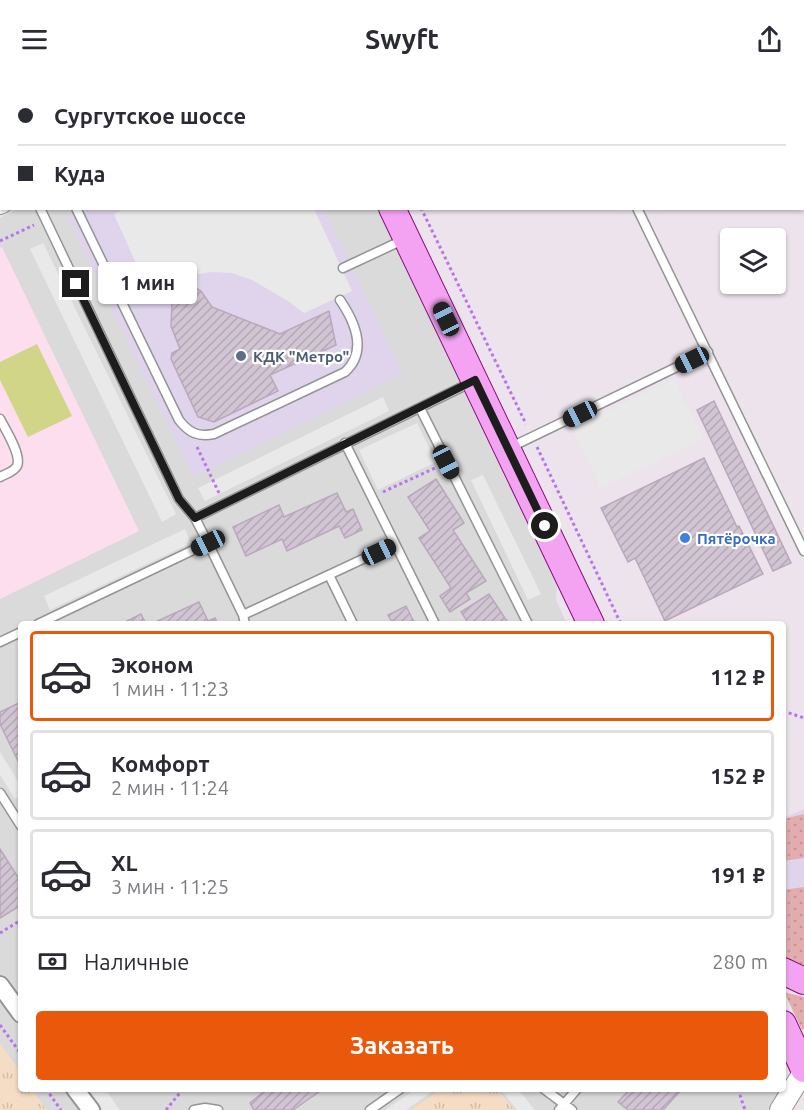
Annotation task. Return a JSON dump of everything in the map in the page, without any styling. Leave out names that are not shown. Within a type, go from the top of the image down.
[{"type":"main road","points":[[393,210],[590,621]]},
{"type":"main road","points":[[786,972],[804,981]]},
{"type":"main road","points":[[786,1031],[804,1070]]},
{"type":"street","points":[[0,985],[18,1010]]},
{"type":"street","points":[[780,1110],[804,1070]]},
{"type":"street","points":[[77,1092],[91,1110]]},
{"type":"lane","points":[[41,210],[179,499],[195,518],[244,620],[329,575],[395,544]]},
{"type":"lane","points":[[77,210],[179,420],[187,429],[204,436],[214,434],[345,372],[357,356],[357,341],[354,326],[340,300]]},
{"type":"lane","points":[[638,210],[804,551]]},
{"type":"lane","points":[[343,268],[406,238]]},
{"type":"lane","points":[[119,297],[150,282]]},
{"type":"lane","points":[[508,448],[533,438],[708,352]]},
{"type":"lane","points":[[195,518],[475,380]]},
{"type":"lane","points":[[420,408],[526,621]]},
{"type":"lane","points":[[0,419],[18,460],[13,471],[0,477]]},
{"type":"lane","points":[[345,443],[434,621]]},
{"type":"lane","points":[[46,621],[208,543]]},
{"type":"lane","points":[[329,575],[352,621]]},
{"type":"lane","points":[[0,642],[18,633]]},
{"type":"lane","points":[[0,793],[18,821]]},
{"type":"lane","points":[[370,1110],[396,1092]]},
{"type":"lane","points":[[547,1092],[565,1108],[575,1092]]},
{"type":"lane","points":[[194,1110],[205,1108],[218,1110]]},
{"type":"path","points":[[422,210],[620,621]]},
{"type":"path","points":[[373,497],[446,462]]},
{"type":"path","points":[[786,712],[804,718]]},
{"type":"path","points":[[0,933],[18,922]]},
{"type":"path","points":[[0,1024],[18,1050]]},
{"type":"path","points":[[48,1092],[62,1110]]},
{"type":"path","points":[[166,1110],[181,1092]]},
{"type":"path","points":[[739,1092],[745,1110]]},
{"type":"shaded area","points":[[16,210],[378,210],[557,582],[556,600],[566,621],[18,621],[18,1092],[779,1092],[768,1110],[0,1110],[0,218]]},
{"type":"shaded area","points":[[84,210],[324,210],[403,374],[193,477],[68,218]]},
{"type":"shaded area","points":[[122,210],[314,210],[352,291],[304,313],[252,280],[232,273],[211,272],[193,275],[180,281],[170,290],[166,299],[138,268],[114,214]]},
{"type":"shaded area","points":[[43,243],[176,514],[162,522],[30,249]]},
{"type":"shaded area","points":[[2,247],[139,531],[0,599],[0,248]]},
{"type":"shaded area","points":[[674,379],[703,439],[601,488],[572,428]]},
{"type":"shaded area","points":[[383,397],[389,411],[205,501],[198,488]]},
{"type":"shaded area","points":[[417,423],[436,462],[378,490],[359,450]]},
{"type":"shaded area","points":[[483,475],[541,594],[528,600],[471,480]]},
{"type":"shaded area","points":[[185,529],[191,543],[50,610],[44,596]]},
{"type":"shaded area","points":[[0,752],[18,781],[18,798],[15,799],[0,775]]},
{"type":"shaded area","points":[[804,809],[804,971],[786,962],[786,817]]},
{"type":"shaded area","points":[[804,814],[804,858],[786,861],[786,818]]},
{"type":"shaded area","points":[[804,887],[804,971],[786,962],[786,890]]},
{"type":"shaded area","points":[[786,992],[804,997],[804,1029],[802,1030]]},
{"type":"shaded area","points":[[90,1092],[107,1092],[120,1110],[103,1110]]},
{"type":"shaded area","points":[[412,1092],[432,1092],[406,1110],[385,1110]]},
{"type":"shaded area","points":[[502,1092],[520,1092],[535,1110],[517,1110]]},
{"type":"green space","points":[[37,344],[72,416],[28,437],[0,380],[0,362]]},
{"type":"green space","points":[[0,1043],[18,1069],[18,1092],[34,1092],[46,1110],[0,1110]]},
{"type":"green space","points":[[437,1092],[499,1092],[514,1110],[411,1110]]},
{"type":"building","name":"КДК \"Метро\"","points":[[194,287],[201,291],[212,307],[280,334],[329,311],[336,345],[270,375],[278,391],[214,422],[198,417],[171,359],[172,353],[180,349],[171,326],[172,302],[181,289]]},
{"type":"building","points":[[714,401],[791,563],[773,571],[697,410]]},
{"type":"building","points":[[704,458],[737,527],[739,526],[763,574],[665,621],[635,558],[628,562],[601,508]]},
{"type":"building","points":[[436,479],[464,523],[453,530],[486,581],[466,593],[470,599],[450,612],[440,596],[451,588],[419,538],[430,531],[408,497]]},
{"type":"building","points":[[337,493],[346,512],[353,509],[362,530],[345,538],[339,526],[287,551],[282,539],[246,556],[233,527],[279,505],[284,517]]},
{"type":"building","points":[[489,594],[507,621],[467,621],[461,612]]},
{"type":"building","points":[[199,602],[208,621],[158,621]]},
{"type":"building","points":[[406,606],[414,621],[391,621],[388,615]]},
{"type":"building","points":[[141,614],[144,621],[127,621]]},
{"type":"building","points":[[18,703],[18,761],[0,724],[0,712]]},
{"type":"building","points":[[0,849],[18,877],[18,907],[0,918]]},
{"type":"building","points":[[263,1092],[319,1092],[293,1110],[254,1110],[250,1103]]},
{"type":"building","points":[[627,1092],[679,1092],[663,1110],[628,1110],[618,1102]]},
{"type":"place","name":"КДК \"Метро\"","points":[[241,356]]},
{"type":"place","name":"Пятёрочка","points":[[685,538]]},
{"type":"route","points":[[76,284],[179,499],[195,518],[475,380],[545,526]]}]
